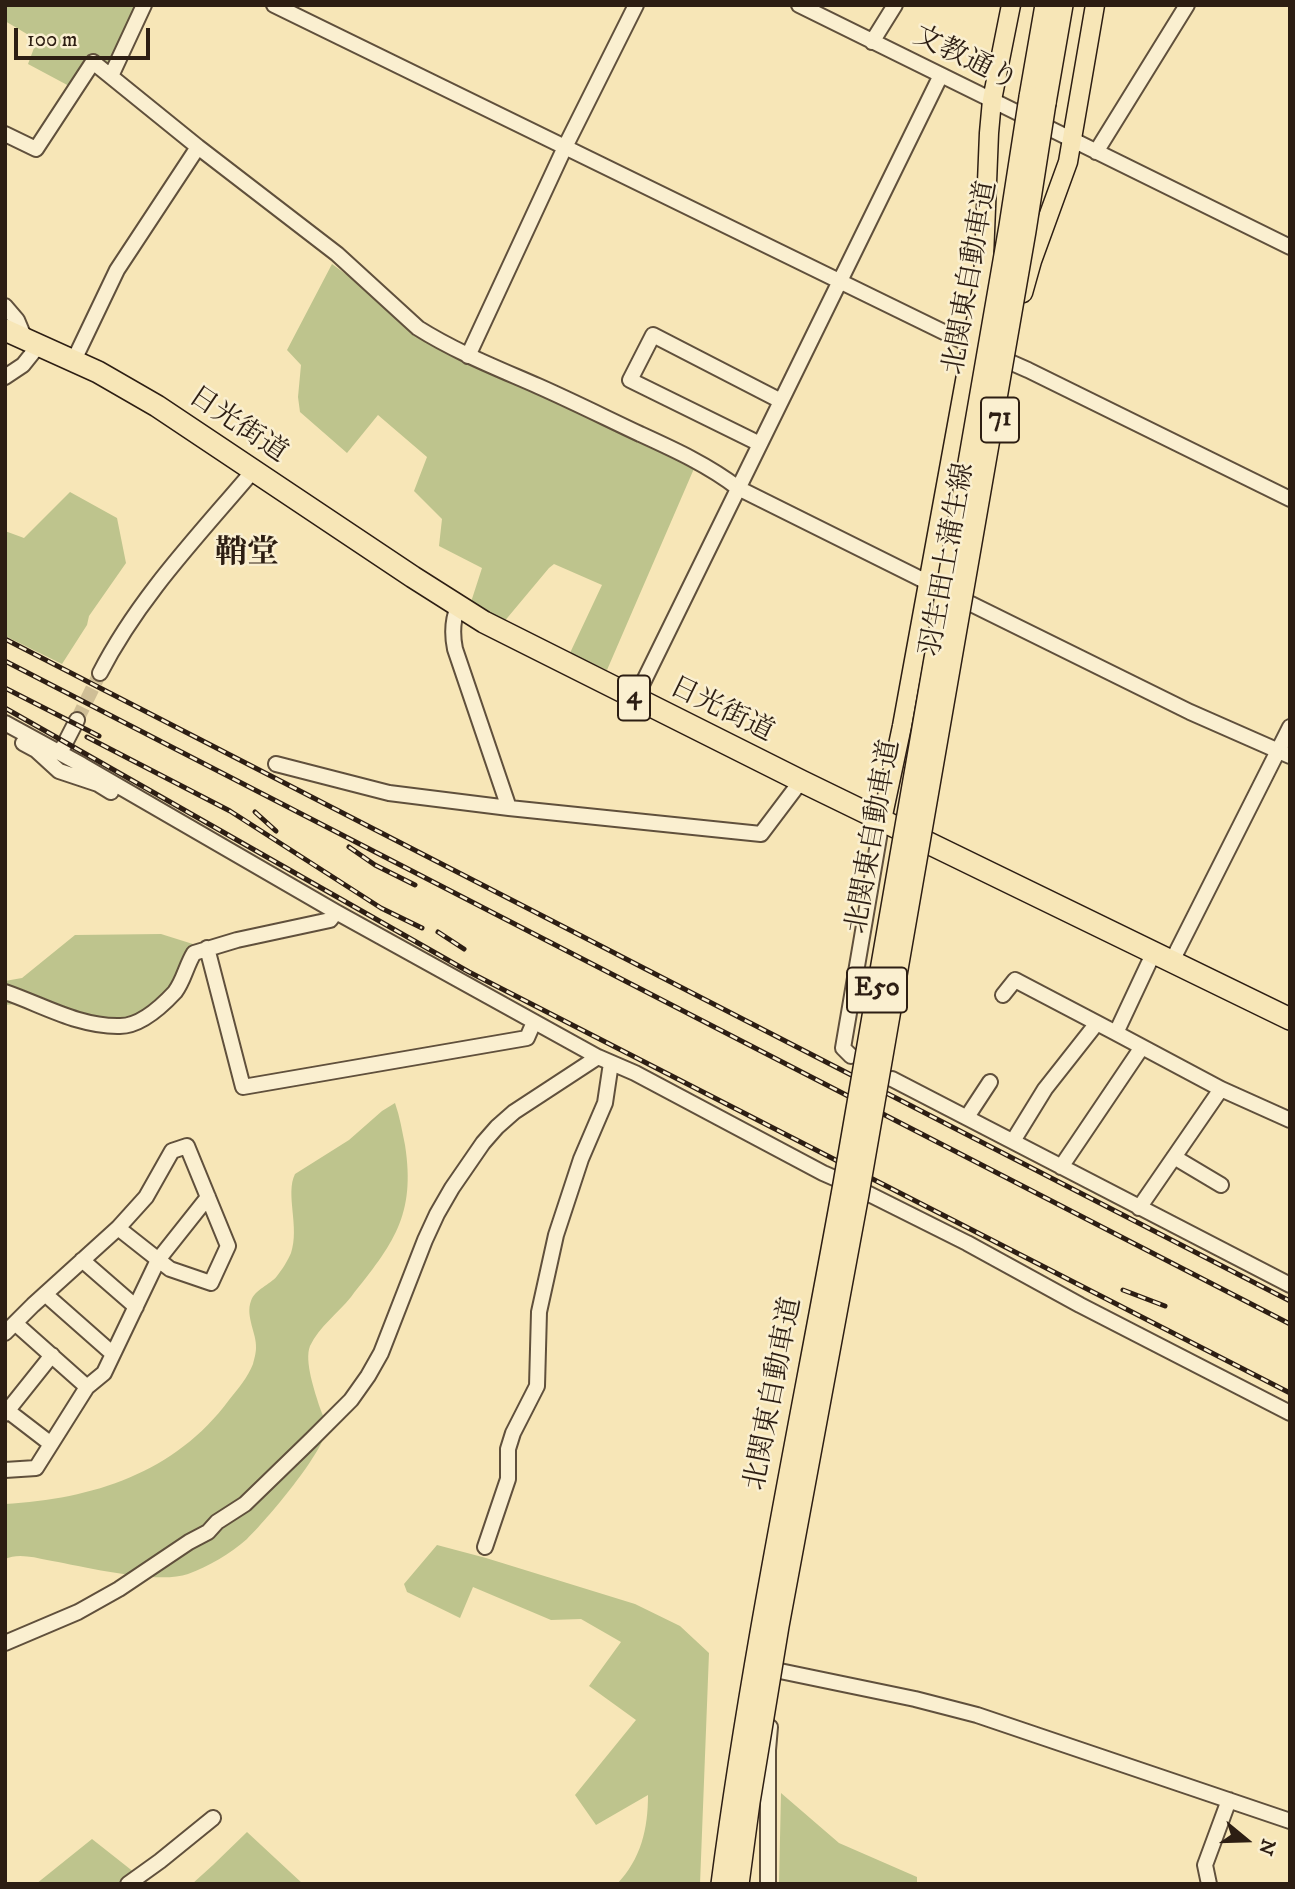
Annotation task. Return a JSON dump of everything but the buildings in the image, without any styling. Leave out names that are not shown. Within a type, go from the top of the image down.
[{"type":"highway","name":"北関東自動車道","points":[[738,1884],[778,1626],[859,1195],[1025,231],[1046,5]]},
{"type":"highway","name":"北関東自動車道","points":[[722,1884],[762,1622],[843,1187],[1010,226],[1062,5]]},
{"type":"highway","name":"日光街道","points":[[5,330],[74,360],[130,389],[484,622],[801,781],[1290,1019]]},
{"type":"main road","name":"羽生田上蒲生線","points":[[882,820],[895,765],[972,345],[985,261],[992,100],[1011,5]]},
{"type":"main road","name":"羽生田上蒲生線","points":[[921,839],[970,603],[1025,281],[1063,179],[1073,140],[1095,5]]},
{"type":"street","points":[[111,76],[144,5]]},
{"type":"street","points":[[274,5],[1290,499]]},
{"type":"street","points":[[468,356],[565,147],[636,5]]},
{"type":"street","name":"文教通り","points":[[799,5],[1290,247]]},
{"type":"street","points":[[873,42],[895,5]]},
{"type":"street","points":[[1096,152],[1188,5]]},
{"type":"street","points":[[5,134],[36,149],[93,62],[337,254],[418,328],[468,356],[694,459],[738,488],[1190,712],[1284,754]]},
{"type":"street","points":[[635,699],[942,75]]},
{"type":"street","points":[[74,360],[117,270],[198,147]]},
{"type":"street","points":[[5,306],[32,342],[23,365],[5,377]]},
{"type":"street","points":[[760,444],[630,380],[653,335],[781,401]]},
{"type":"street","points":[[100,673],[142,603],[253,471]]},
{"type":"street","points":[[458,607],[453,618],[455,649],[509,808]]},
{"type":"street","points":[[60,753],[77,720]]},
{"type":"street","points":[[5,723],[336,912],[604,1060],[635,1073],[821,1172],[967,1243],[1080,1305],[1290,1413]]},
{"type":"street","points":[[1116,1033],[1284,754],[1290,727]]},
{"type":"street","points":[[5,734],[36,750],[59,771],[98,785],[192,836],[219,844]]},
{"type":"street","points":[[276,764],[390,793],[761,834],[801,781]]},
{"type":"street","points":[[851,1056],[843,1048],[882,820]]},
{"type":"street","points":[[5,992],[60,1015],[90,1023],[121,1026],[142,1019],[174,992],[194,953],[330,920],[336,912]]},
{"type":"street","points":[[207,948],[243,1087],[527,1038],[534,1022]]},
{"type":"street","points":[[1003,995],[1015,980],[1221,1089],[1290,1120]]},
{"type":"street","points":[[1013,1142],[1045,1089],[1097,1023]]},
{"type":"street","points":[[1061,1167],[1142,1047]]},
{"type":"street","points":[[485,1547],[508,1479],[508,1449],[513,1433],[537,1386],[539,1312],[556,1235],[580,1159],[605,1104],[604,1060]]},
{"type":"street","points":[[5,1643],[79,1612],[208,1532],[217,1522],[244,1504],[312,1439],[351,1400],[368,1376],[381,1353],[433,1223],[452,1188],[497,1126],[514,1112],[604,1060]]},
{"type":"street","points":[[891,1079],[1290,1285]]},
{"type":"street","points":[[967,1117],[990,1082]]},
{"type":"street","points":[[1139,1208],[1221,1089]]},
{"type":"street","points":[[87,1387],[52,1355],[10,1328],[118,1228],[146,1197],[172,1151],[187,1146],[228,1246],[211,1283],[170,1269],[118,1228]]},
{"type":"street","points":[[1174,1157],[1221,1185]]},
{"type":"street","points":[[768,1884],[768,1750],[775,1670],[863,1192]]},
{"type":"street","points":[[5,1469],[36,1468],[87,1387],[104,1373],[158,1260],[208,1196]]},
{"type":"street","points":[[82,1261],[136,1307]]},
{"type":"street","points":[[45,1294],[113,1354]]},
{"type":"street","points":[[51,1444],[6,1413],[52,1355]]},
{"type":"street","points":[[775,1670],[915,1699],[977,1715],[1290,1821]]},
{"type":"street","points":[[1211,1881],[1205,1865],[1229,1800]]},
{"type":"street","points":[[128,1884],[213,1818]]},
{"type":"green space","points":[[5,5],[139,5],[110,63],[94,57],[71,87],[28,64],[37,40],[5,21]]},
{"type":"green space","points":[[332,264],[370,292],[416,335],[509,382],[561,402],[696,464],[607,670],[570,653],[602,585],[554,564],[503,623],[471,602],[482,568],[439,546],[442,519],[414,491],[427,457],[378,415],[347,453],[300,412],[298,397],[301,365],[287,350]]},
{"type":"green space","points":[[70,492],[117,518],[126,563],[89,616],[87,625],[62,664],[5,636],[5,531],[24,538]]},
{"type":"green space","points":[[161,934],[212,950],[192,964],[152,1013],[101,1026],[25,1003],[5,1005],[5,981],[22,978],[75,935]]},
{"type":"green space","points":[[395,1103],[408,1170],[404,1210],[398,1228],[379,1261],[310,1346],[308,1360],[315,1394],[326,1425],[324,1438],[306,1468],[267,1518],[247,1539],[227,1554],[196,1571],[174,1577],[139,1576],[26,1556],[5,1559],[5,1504],[70,1496],[130,1478],[158,1464],[184,1446],[207,1425],[239,1387],[253,1364],[256,1343],[250,1307],[253,1297],[277,1276],[291,1253],[294,1232],[291,1191],[295,1174],[349,1140]]},
{"type":"green space","points":[[437,1545],[635,1604],[680,1626],[709,1653],[700,1884],[617,1884],[632,1864],[642,1843],[647,1820],[648,1795],[596,1825],[575,1795],[636,1720],[589,1686],[621,1642],[581,1619],[551,1620],[473,1587],[460,1618],[407,1592],[404,1584]]},
{"type":"green space","points":[[781,1793],[839,1843],[917,1877],[917,1884],[779,1884]]},
{"type":"green space","points":[[247,1832],[303,1884],[192,1884]]},
{"type":"green space","points":[[92,1839],[149,1884],[36,1884]]},
{"type":"tunnel","points":[[77,720],[100,673]]},
{"type":"railway","points":[[5,639],[1290,1301]]},
{"type":"railway","points":[[5,661],[1290,1324]]},
{"type":"railway","points":[[5,688],[99,736]]},
{"type":"railway","points":[[5,708],[469,972],[1290,1393]]},
{"type":"railway","points":[[87,737],[230,811],[381,908],[422,928]]},
{"type":"railway","points":[[255,812],[276,831]]},
{"type":"railway","points":[[349,847],[375,865],[415,885]]},
{"type":"railway","points":[[438,932],[464,949]]},
{"type":"railway","points":[[1123,1290],[1165,1306]]},
{"type":"district","name":"鞘堂","points":[[247,555]]}]
